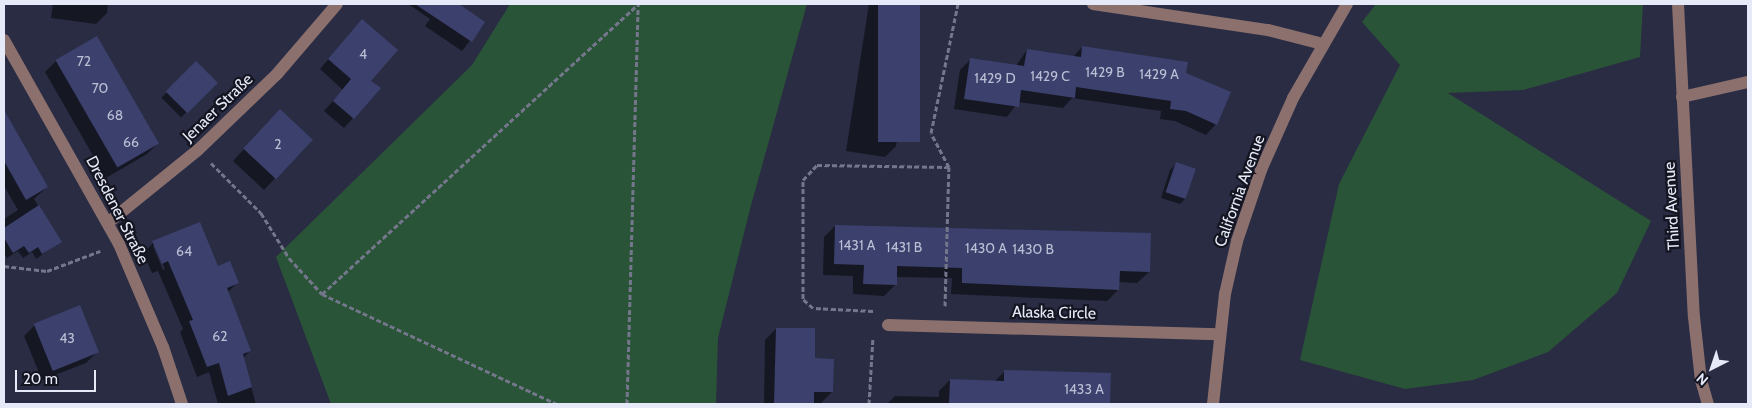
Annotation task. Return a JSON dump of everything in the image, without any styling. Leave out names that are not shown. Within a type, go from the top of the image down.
[{"type":"street","name":"Jenaer Straße","points":[[108,222],[198,150],[277,74],[337,4]]},
{"type":"street","points":[[1093,4],[1268,30],[1323,44]]},
{"type":"street","name":"California Avenue","points":[[1214,404],[1218,334],[1237,241],[1261,170],[1323,44],[1347,4]]},
{"type":"street","name":"Third Avenue","points":[[1678,4],[1694,317],[1701,380],[1708,404]]},
{"type":"street","name":"Dresdener Straße","points":[[4,40],[108,222],[163,347],[182,404]]},
{"type":"street","points":[[1682,97],[1748,82]]},
{"type":"street","name":"Alaska Circle","points":[[888,325],[1218,334]]},
{"type":"path","points":[[322,294],[638,4]]},
{"type":"path","points":[[627,404],[638,4]]},
{"type":"path","points":[[944,327],[949,167],[930,133],[958,4]]},
{"type":"path","points":[[198,150],[261,213],[289,258],[322,294],[557,404]]},
{"type":"path","points":[[873,317],[873,309],[812,308],[803,299],[803,180],[817,165],[949,167]]},
{"type":"path","points":[[4,266],[47,271],[96,252]]},
{"type":"path","points":[[869,404],[873,335]]},
{"type":"green space","points":[[510,4],[807,4],[750,209],[718,338],[716,404],[331,404],[276,257],[472,65]]},
{"type":"green space","points":[[1376,4],[1643,4],[1640,57],[1523,90],[1448,93],[1651,221],[1617,293],[1548,352],[1473,380],[1405,389],[1300,360],[1339,184],[1400,65],[1362,22]]},
{"type":"building","points":[[415,4],[459,4],[485,22],[472,42]]},
{"type":"building","points":[[878,4],[920,4],[920,142],[878,142]]},
{"type":"building","points":[[362,19],[398,50],[371,81],[381,88],[354,119],[333,101],[351,79],[328,59]]},
{"type":"building","points":[[97,36],[159,143],[117,167],[55,60]]},
{"type":"building","points":[[1082,46],[1188,62],[1186,73],[1231,92],[1217,125],[1186,111],[1170,109],[1171,101],[1076,87],[1075,98],[1021,90],[1019,107],[964,99],[970,58],[1024,66],[1027,49],[1081,57]]},
{"type":"building","points":[[196,61],[218,83],[188,113],[166,91]]},
{"type":"building","points":[[280,109],[313,140],[276,179],[243,148]]},
{"type":"building","points":[[4,110],[48,187],[26,200],[4,161]]},
{"type":"building","points":[[1176,162],[1196,169],[1185,199],[1166,192]]},
{"type":"building","points":[[39,205],[62,242],[42,254],[38,247],[29,253],[24,246],[13,253],[4,238],[4,228]]},
{"type":"building","points":[[200,222],[218,266],[230,261],[239,283],[227,288],[251,351],[243,354],[252,387],[228,396],[219,363],[207,367],[189,321],[193,320],[168,261],[162,264],[152,241]]},
{"type":"building","points":[[835,225],[1151,233],[1150,272],[1120,271],[1119,290],[962,283],[962,268],[897,266],[897,285],[863,284],[864,265],[834,264]]},
{"type":"building","points":[[80,305],[99,352],[53,371],[34,324]]},
{"type":"building","points":[[776,328],[815,328],[815,358],[834,359],[833,392],[814,392],[814,404],[774,404]]},
{"type":"building","points":[[1004,370],[1111,373],[1110,404],[949,404],[950,379],[1004,381]]}]
